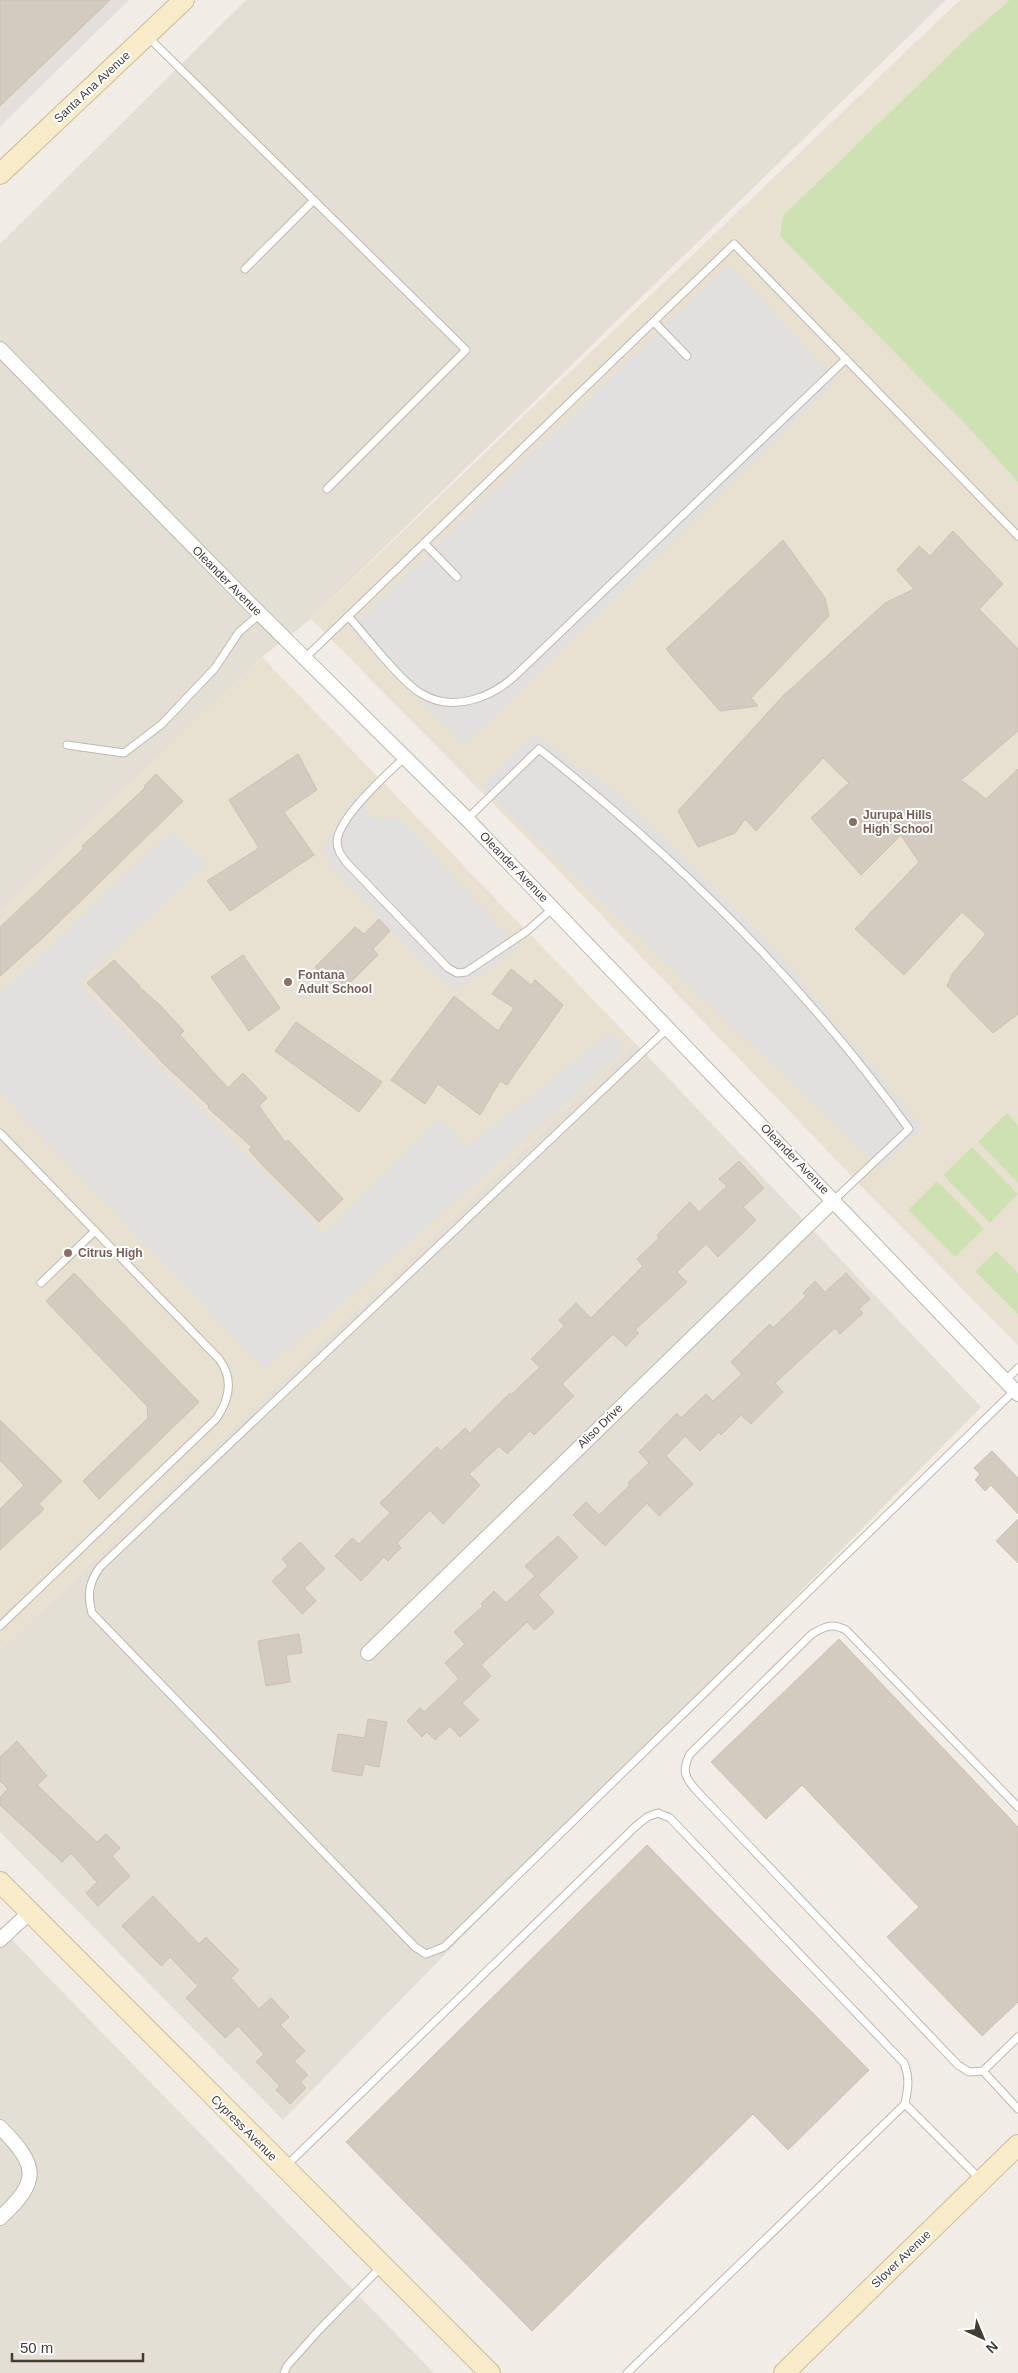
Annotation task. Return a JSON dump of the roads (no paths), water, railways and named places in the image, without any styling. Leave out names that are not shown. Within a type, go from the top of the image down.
[{"type":"street","name":"Santa Ana Avenue","points":[[0,174],[184,0]]},
{"type":"street","name":"Oleander Avenue","points":[[0,350],[260,614],[467,819],[1012,1388]]},
{"type":"street","name":"Aliso Drive","points":[[368,1653],[834,1200]]},
{"type":"street","name":"Cypress Avenue","points":[[0,1882],[490,2373]]},
{"type":"street","points":[[0,1940],[29,1912]]},
{"type":"street","points":[[0,2127],[18,2145],[28,2160],[30,2176],[26,2190],[0,2218]]},
{"type":"street","name":"Slover Avenue","points":[[784,2373],[1018,2145]]},
{"type":"lane","points":[[147,35],[466,350],[327,488]]},
{"type":"lane","points":[[245,269],[314,200]]},
{"type":"lane","points":[[304,658],[734,244],[1018,536]]},
{"type":"lane","points":[[654,322],[687,356]]},
{"type":"lane","points":[[348,616],[422,694],[452,702],[490,695],[508,684],[846,360]]},
{"type":"lane","points":[[424,543],[457,577]]},
{"type":"lane","points":[[67,745],[124,753],[162,724],[214,668],[239,632],[260,614]]},
{"type":"lane","points":[[467,819],[539,749],[626,822],[726,917],[822,1020],[910,1129],[834,1200]]},
{"type":"lane","points":[[405,757],[368,792],[349,817],[338,834],[338,852],[448,968],[457,973],[466,972],[527,931],[553,908]]},
{"type":"lane","points":[[668,1027],[100,1567],[92,1578],[88,1591],[92,1613],[415,1947],[426,1954],[436,1952],[458,1933],[1012,1388],[1018,1368]]},
{"type":"lane","points":[[0,1626],[216,1419],[228,1399],[229,1377],[219,1359],[2,1138]]},
{"type":"lane","points":[[41,1283],[95,1231]]},
{"type":"lane","points":[[1018,1807],[846,1630],[836,1625],[827,1626],[812,1634],[690,1754],[684,1767],[685,1777],[695,1789],[958,2065],[969,2072],[983,2071],[1018,2037]]},
{"type":"lane","points":[[284,2168],[635,1826],[647,1817],[658,1813],[670,1818],[904,2062],[909,2076],[905,2104],[627,2373]]},
{"type":"lane","points":[[983,2071],[1018,2109]]},
{"type":"lane","points":[[905,2104],[982,2181]]},
{"type":"lane","points":[[284,2373],[287,2366],[318,2330],[382,2265]]},
{"type":"place","name":"Jurupa Hills High School","points":[[853,822]]},
{"type":"place","name":"Fontana Adult School","points":[[288,982]]},
{"type":"place","name":"Citrus High","points":[[68,1253]]}]
